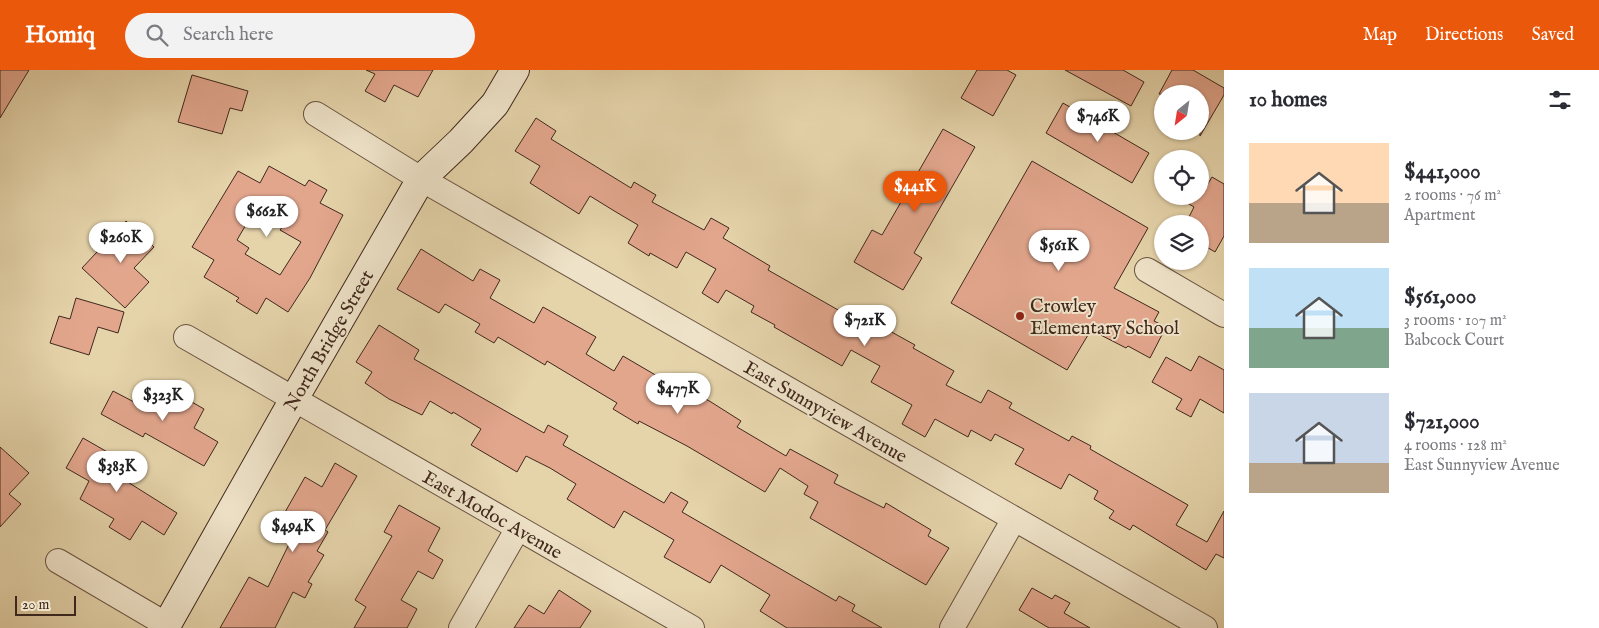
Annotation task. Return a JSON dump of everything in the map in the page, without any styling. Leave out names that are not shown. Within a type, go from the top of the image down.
[{"type":"street","name":"North Bridge Street","points":[[166,626],[422,178],[462,141],[495,104],[515,70]]},
{"type":"street","name":"East Sunnyview Avenue","points":[[316,114],[422,178],[1205,628]]},
{"type":"street","points":[[1147,270],[1224,315]]},
{"type":"street","name":"East Modoc Avenue","points":[[186,337],[692,628]]},
{"type":"street","points":[[952,628],[1014,519]]},
{"type":"street","points":[[461,628],[518,528]]},
{"type":"street","points":[[58,562],[166,626]]},
{"type":"building","points":[[0,70],[29,70],[0,118]]},
{"type":"building","points":[[366,70],[433,70],[418,97],[394,85],[385,102],[365,91],[375,74]]},
{"type":"building","points":[[977,70],[1007,70],[1016,75],[993,116],[961,98]]},
{"type":"building","points":[[1065,70],[1123,70],[1144,82],[1131,106]]},
{"type":"building","points":[[1172,70],[1193,70],[1224,88],[1224,95],[1209,121],[1209,85],[1164,85]]},
{"type":"building","points":[[192,75],[248,91],[242,111],[230,108],[222,134],[178,122]]},
{"type":"building","points":[[1063,103],[1149,153],[1132,183],[1046,133]]},
{"type":"building","points":[[536,118],[556,131],[551,139],[631,188],[634,182],[656,195],[652,202],[704,230],[711,218],[729,228],[723,238],[770,266],[768,270],[875,331],[879,325],[915,345],[913,348],[954,371],[946,385],[981,403],[988,390],[1012,403],[1009,408],[1069,441],[1072,436],[1091,446],[1090,449],[1188,505],[1176,525],[1207,542],[1224,511],[1224,558],[1216,554],[1206,570],[1133,525],[1130,530],[1109,518],[1114,511],[1094,499],[1098,491],[1069,474],[1061,489],[1015,464],[1024,449],[995,434],[991,441],[971,430],[968,437],[935,419],[925,437],[902,424],[912,405],[871,382],[880,366],[851,350],[842,366],[751,312],[754,306],[726,290],[718,303],[702,293],[716,269],[686,252],[677,268],[650,253],[649,256],[628,243],[638,225],[590,196],[579,214],[530,183],[540,166],[515,151]]},
{"type":"building","points":[[943,129],[975,147],[914,253],[922,258],[903,290],[854,262],[872,230],[882,235]]},
{"type":"building","points":[[1032,161],[1148,228],[1114,288],[1159,312],[1154,321],[1166,327],[1150,358],[1091,330],[1067,370],[951,303]]},
{"type":"building","points":[[269,166],[305,186],[309,180],[327,190],[320,203],[343,215],[310,278],[288,312],[266,298],[257,314],[236,301],[239,298],[204,277],[214,260],[192,247],[238,171],[260,183]],"holes":[[[254,211],[283,226],[280,230],[301,242],[280,275],[245,254],[249,248],[237,240]]]},
{"type":"building","points":[[1212,177],[1224,184],[1224,236],[1215,252],[1209,248],[1209,215],[1190,215],[1194,207],[1191,205],[1209,205],[1209,182]]},
{"type":"building","points":[[126,221],[154,247],[134,268],[149,282],[125,308],[82,268]]},
{"type":"building","points":[[421,249],[473,281],[480,269],[500,280],[490,298],[534,323],[543,307],[596,337],[586,354],[614,371],[623,356],[664,380],[662,384],[690,399],[693,392],[741,421],[737,427],[786,456],[790,449],[838,475],[834,483],[884,508],[886,503],[931,530],[928,536],[949,548],[926,585],[810,518],[818,502],[804,494],[808,486],[780,468],[765,492],[687,446],[639,421],[638,424],[613,409],[617,403],[547,361],[545,365],[498,337],[494,343],[475,332],[480,324],[445,304],[439,313],[397,289]]},
{"type":"building","points":[[76,298],[124,312],[118,333],[98,327],[89,355],[50,343],[59,316],[70,319]]},
{"type":"building","points":[[379,325],[419,350],[414,359],[544,433],[548,425],[568,436],[563,445],[664,503],[671,492],[688,502],[682,512],[836,601],[839,596],[855,605],[852,611],[882,628],[787,628],[760,611],[770,595],[721,565],[710,583],[664,557],[674,540],[624,511],[614,528],[567,499],[576,484],[550,468],[526,456],[517,472],[471,445],[481,429],[453,412],[452,414],[430,401],[422,415],[389,399],[365,383],[372,372],[356,362]]},
{"type":"building","points":[[1199,356],[1224,370],[1224,413],[1200,399],[1191,417],[1176,409],[1182,399],[1152,382],[1166,357],[1191,371]]},
{"type":"building","points":[[145,386],[180,405],[185,398],[204,409],[194,428],[218,442],[204,466],[145,433],[143,437],[101,414],[113,391],[136,403]]},
{"type":"building","points":[[83,438],[123,461],[115,474],[177,513],[164,535],[142,521],[130,540],[109,527],[114,519],[80,499],[89,481],[66,468]]},
{"type":"building","points":[[0,447],[29,473],[9,494],[21,504],[0,527]]},
{"type":"building","points":[[335,463],[357,476],[325,530],[328,532],[317,551],[324,555],[308,582],[312,584],[305,598],[293,592],[275,628],[220,628],[249,577],[268,587],[292,538],[276,528],[305,477],[322,487]]},
{"type":"building","points":[[399,505],[440,528],[428,551],[443,560],[433,579],[418,571],[401,600],[417,609],[407,628],[354,628],[366,607],[355,600],[392,536],[384,532]]},
{"type":"building","points":[[1032,588],[1052,599],[1055,595],[1070,603],[1064,613],[1090,628],[1049,628],[1019,610]]},
{"type":"building","points":[[559,590],[591,611],[580,628],[514,628],[529,605],[544,614]]},
{"type":"place","name":"Crowley Elementary School","points":[[1020,316]]}]
